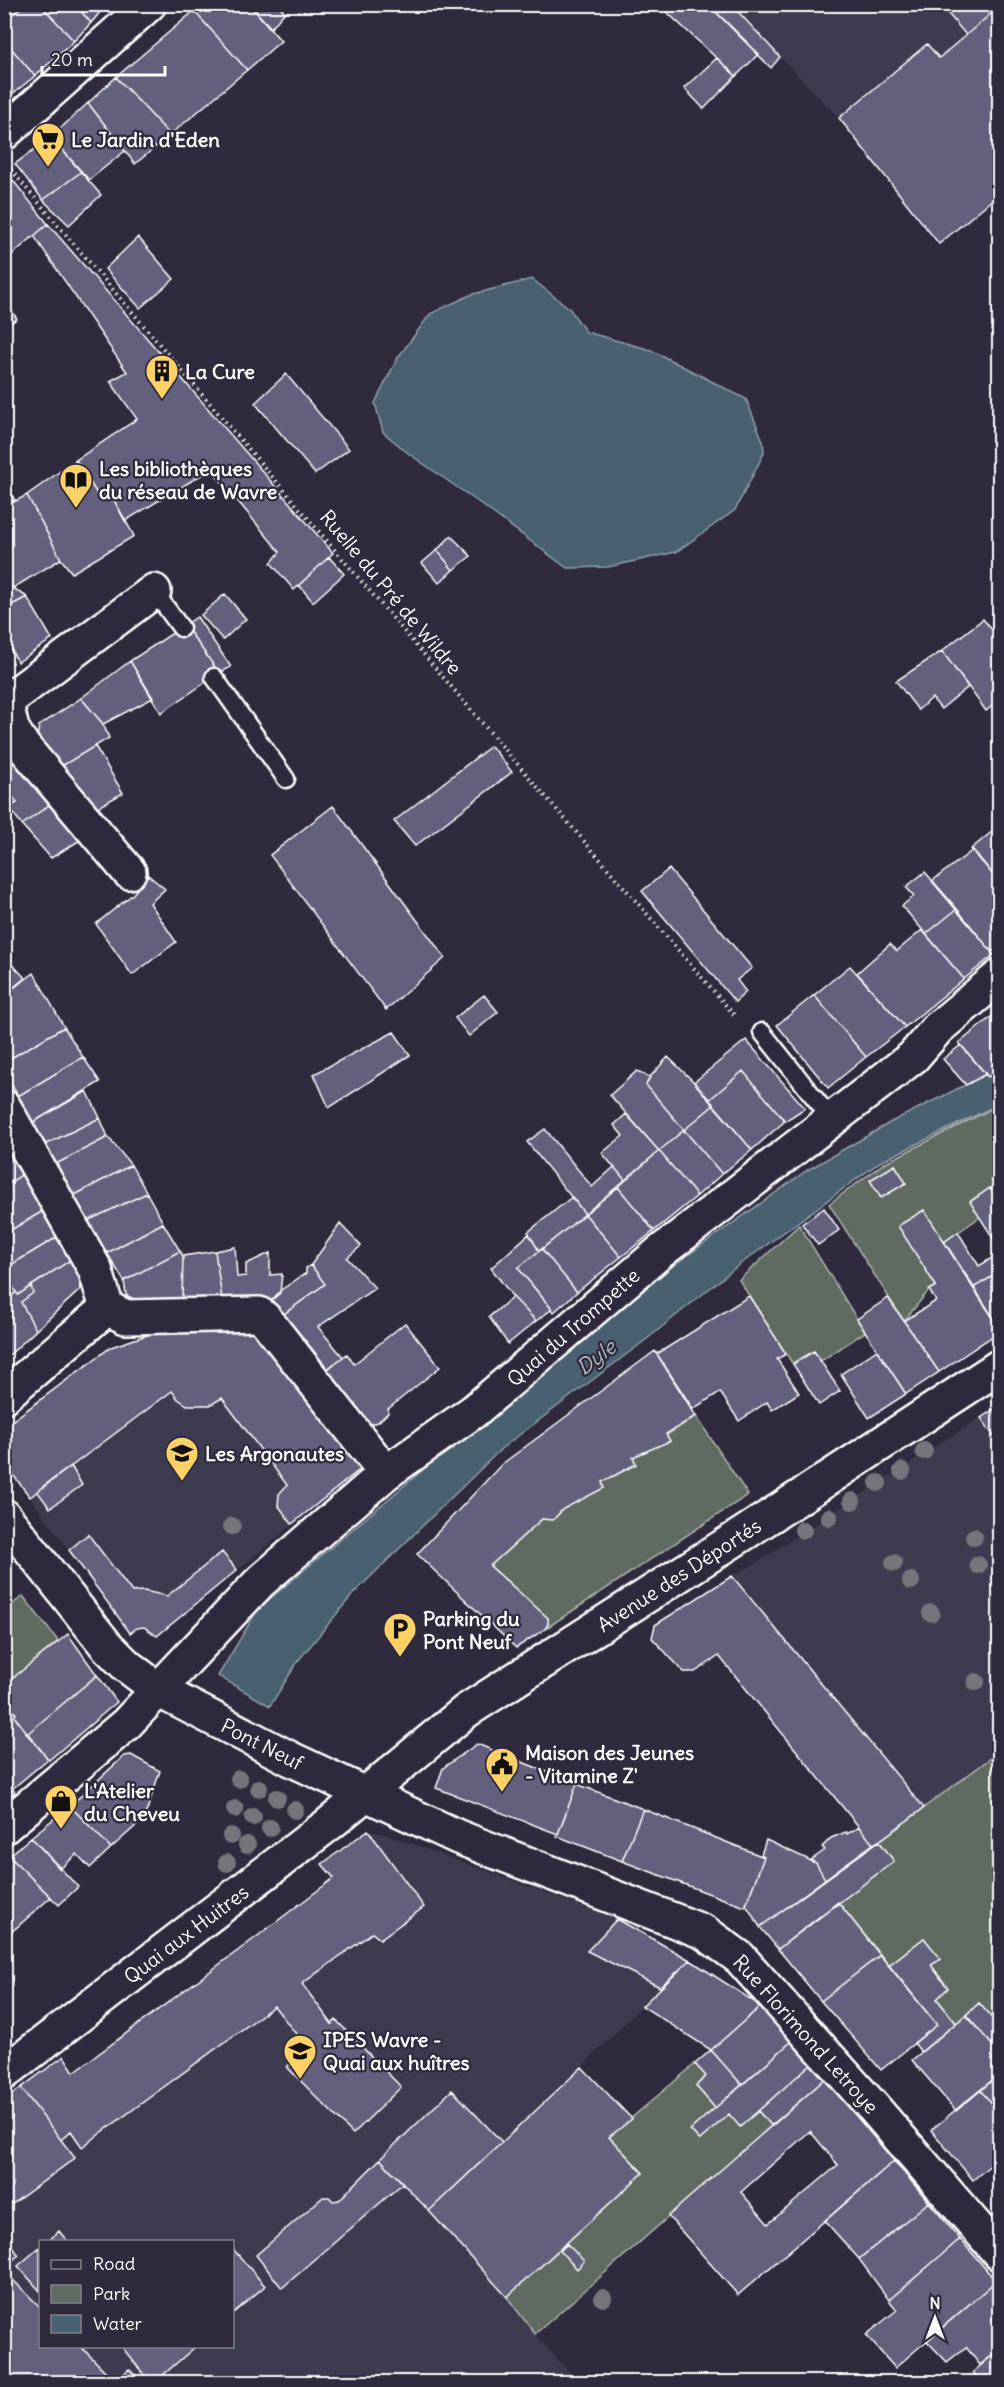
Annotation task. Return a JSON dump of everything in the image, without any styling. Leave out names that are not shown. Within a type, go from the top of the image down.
[{"type":"street","points":[[4,133],[139,8]]},
{"type":"street","points":[[129,872],[23,746],[12,729],[5,700],[154,591]]},
{"type":"street","name":"Quai du Trompette","points":[[4,1827],[126,1724],[160,1691],[260,1582],[386,1473],[474,1412],[659,1253],[913,1057],[938,1028],[999,976]]},
{"type":"street","points":[[4,1107],[95,1269],[107,1308],[126,1317],[259,1314],[386,1473]]},
{"type":"street","points":[[4,1396],[107,1308]]},
{"type":"street","name":"Avenue des Déportés","points":[[366,1794],[466,1711],[743,1534],[999,1366]]},
{"type":"street","name":"Pont Neuf","points":[[4,1516],[106,1645],[127,1666],[160,1691],[199,1712],[366,1794]]},
{"type":"street","name":"Quai aux Huitres","points":[[4,2073],[366,1794]]},
{"type":"street","name":"Rue Florimond Letroye","points":[[366,1794],[458,1837],[704,1932],[740,1958],[873,2107],[999,2254]]},
{"type":"lane","points":[[154,591],[180,628]]},
{"type":"lane","points":[[214,677],[286,779]]},
{"type":"lane","points":[[762,1032],[833,1120]]},
{"type":"path","name":"Ruelle du Pré de Wildre","points":[[4,162],[481,722],[745,1026],[762,1032]]},
{"type":"shaded area","points":[[708,5],[999,5],[939,244],[839,118],[781,58],[771,68]]},
{"type":"shaded area","name":"Les Argonautes","points":[[177,1325],[363,1467],[157,1636],[144,1627],[137,1628],[130,1633],[5,1463],[5,1427],[111,1347]]},
{"type":"shaded area","points":[[999,1405],[999,1752],[924,1808],[732,1576],[756,1563]]},
{"type":"shaded area","name":"IPES Wavre - Quai aux huîtres","points":[[368,1830],[391,1836],[617,1919],[587,1951],[660,1987],[582,2067],[430,2211],[507,2297],[535,2334],[578,2382],[116,2382],[81,2348],[234,2348],[234,2240],[39,2240],[39,2306],[5,2271],[4,2100],[64,2056],[75,2071],[251,1941],[333,1879],[322,1864]]},
{"type":"green space","points":[[999,1105],[999,1203],[990,1188],[970,1201],[980,1217],[944,1242],[924,1210],[899,1226],[936,1286],[929,1290],[904,1321],[829,1204],[883,1164]],"holes":[[[895,1165],[906,1183],[881,1198],[870,1180]]]},
{"type":"green space","points":[[799,1225],[865,1332],[821,1361],[814,1351],[792,1363],[739,1280]]},
{"type":"green space","points":[[696,1416],[748,1495],[545,1629],[548,1618],[490,1566],[542,1519],[553,1520],[563,1509],[603,1488],[602,1482],[636,1465],[633,1457]]},
{"type":"green space","points":[[23,1596],[58,1641],[5,1685],[5,1610]]},
{"type":"green space","points":[[999,1752],[999,2020],[996,2023],[979,2003],[956,2023],[937,1999],[948,1988],[931,1965],[940,1959],[924,1938],[889,1965],[838,1902],[894,1861],[879,1841]]},
{"type":"green space","points":[[695,2064],[706,2076],[696,2086],[715,2108],[691,2130],[699,2140],[729,2114],[740,2126],[758,2111],[772,2126],[535,2334],[507,2297],[643,2173],[609,2137]]},
{"type":"water","points":[[532,279],[569,308],[586,332],[651,350],[746,399],[763,441],[764,453],[735,510],[676,552],[608,567],[567,568],[408,453],[383,432],[375,403],[397,359],[430,314],[470,295]]},
{"type":"water","name":"Dyle","points":[[999,1068],[999,1104],[880,1162],[735,1268],[647,1339],[502,1448],[353,1594],[298,1661],[270,1706],[218,1676],[258,1609],[496,1408],[677,1263],[806,1171],[893,1121]]},
{"type":"building","points":[[25,4],[40,4],[74,41],[35,76],[4,40],[4,22]]},
{"type":"building","points":[[40,4],[75,4],[91,23],[74,41]]},
{"type":"building","points":[[75,4],[107,4],[91,23]]},
{"type":"building","points":[[201,4],[249,4],[281,41],[247,70],[194,11]]},
{"type":"building","points":[[249,4],[277,4],[285,12],[271,28]]},
{"type":"building","points":[[658,4],[708,4],[759,54],[736,76]]},
{"type":"building","points":[[708,4],[731,4],[780,57],[771,68]]},
{"type":"building","points":[[940,4],[1000,4],[1000,6],[966,35]]},
{"type":"building","points":[[1000,6],[1000,193],[939,244],[839,118],[927,44],[939,58]]},
{"type":"building","points":[[194,11],[247,70],[170,135],[116,77]]},
{"type":"building","points":[[4,40],[35,76],[5,100],[4,99]]},
{"type":"building","points":[[717,58],[736,76],[704,109],[684,88]]},
{"type":"building","points":[[116,77],[170,135],[135,164],[88,103]]},
{"type":"building","points":[[88,103],[125,151],[89,180],[51,137]]},
{"type":"building","name":"Le Jardin d'Eden","points":[[51,137],[81,172],[43,200],[15,164]]},
{"type":"building","points":[[81,172],[101,195],[69,225],[43,200]]},
{"type":"building","points":[[7,173],[48,224],[7,259],[4,257],[4,175]]},
{"type":"building","name":"La Cure","points":[[48,224],[333,553],[294,590],[271,563],[280,552],[211,469],[125,521],[108,489],[99,497],[76,460],[137,419],[110,381],[127,372],[34,236]]},
{"type":"building","points":[[138,237],[174,279],[140,308],[105,269]]},
{"type":"building","points":[[4,299],[17,319],[4,327]]},
{"type":"building","points":[[286,374],[349,449],[315,474],[255,403]]},
{"type":"building","name":"Les bibliothèques du réseau de Wavre","points":[[76,460],[99,497],[108,489],[134,536],[72,573],[61,559],[27,495]]},
{"type":"building","points":[[4,484],[15,500],[4,507]]},
{"type":"building","points":[[27,495],[61,559],[13,588],[4,575],[4,507]]},
{"type":"building","points":[[451,536],[471,556],[453,570],[437,550]]},
{"type":"building","points":[[437,550],[453,570],[439,583],[422,563]]},
{"type":"building","points":[[329,557],[344,574],[313,602],[299,585]]},
{"type":"building","points":[[4,575],[13,588],[27,597],[4,609]]},
{"type":"building","points":[[225,594],[246,619],[223,640],[201,615]]},
{"type":"building","points":[[27,597],[52,639],[18,662],[4,638],[4,609]]},
{"type":"building","points":[[197,617],[231,667],[219,673],[185,625]]},
{"type":"building","points":[[983,619],[1000,639],[1000,700],[986,711],[942,651]]},
{"type":"building","points":[[185,625],[219,673],[161,713],[130,661]]},
{"type":"building","points":[[942,651],[968,687],[941,709],[932,698],[918,710],[896,681]]},
{"type":"building","points":[[130,661],[153,698],[103,724],[81,698]]},
{"type":"building","points":[[81,698],[103,724],[109,738],[55,770],[36,743],[39,726]]},
{"type":"building","points":[[95,746],[123,793],[91,811],[55,770]]},
{"type":"building","points":[[491,746],[512,772],[415,846],[394,821]]},
{"type":"building","points":[[4,755],[15,755],[53,802],[22,825],[9,807],[17,803],[4,784]]},
{"type":"building","points":[[4,784],[17,803],[4,809]]},
{"type":"building","points":[[53,802],[82,839],[51,858],[22,825]]},
{"type":"building","points":[[333,806],[445,958],[386,1010],[270,855]]},
{"type":"building","points":[[1000,825],[1000,883],[971,849]]},
{"type":"building","points":[[973,850],[1000,883],[1000,947],[992,952],[932,881]]},
{"type":"building","points":[[669,869],[752,968],[737,980],[746,992],[735,1002],[642,891]]},
{"type":"building","points":[[925,872],[957,909],[926,934],[902,906],[914,896],[906,887]]},
{"type":"building","points":[[148,875],[165,889],[150,903],[176,942],[132,975],[96,924],[133,894]]},
{"type":"building","points":[[957,909],[994,955],[964,979],[926,934]]},
{"type":"building","points":[[922,930],[964,979],[905,1027],[857,973],[890,944],[897,951]]},
{"type":"building","points":[[14,966],[25,978],[4,995],[4,973]]},
{"type":"building","points":[[850,966],[905,1027],[866,1057],[814,995]]},
{"type":"building","points":[[34,973],[64,1027],[4,1062],[4,995]]},
{"type":"building","points":[[484,995],[498,1012],[469,1036],[455,1018]]},
{"type":"building","points":[[814,995],[866,1057],[828,1088],[777,1025]]},
{"type":"building","points":[[1000,1010],[1000,1068],[988,1077],[959,1043]]},
{"type":"building","points":[[64,1027],[83,1057],[18,1096],[4,1072],[4,1062]]},
{"type":"building","points":[[394,1032],[410,1055],[329,1108],[314,1074]]},
{"type":"building","points":[[746,1040],[805,1108],[785,1121],[743,1071],[709,1100],[694,1082]]},
{"type":"building","points":[[961,1045],[986,1074],[966,1085],[943,1059]]},
{"type":"building","points":[[83,1057],[100,1082],[32,1123],[18,1096]]},
{"type":"building","points":[[668,1057],[714,1105],[684,1130],[646,1085]]},
{"type":"building","points":[[637,1071],[650,1077],[646,1085],[684,1130],[659,1151],[610,1095]]},
{"type":"building","points":[[743,1071],[785,1121],[752,1150],[709,1100]]},
{"type":"building","points":[[87,1091],[100,1118],[44,1145],[32,1123]]},
{"type":"building","points":[[714,1105],[752,1150],[722,1174],[684,1130]]},
{"type":"building","points":[[626,1114],[659,1151],[625,1180],[602,1153],[623,1136],[614,1125]]},
{"type":"building","points":[[100,1118],[108,1137],[54,1165],[44,1145]]},
{"type":"building","points":[[545,1129],[592,1187],[614,1167],[625,1180],[585,1214],[527,1142]]},
{"type":"building","points":[[684,1130],[722,1174],[697,1196],[659,1151]]},
{"type":"building","points":[[108,1137],[131,1165],[71,1197],[54,1165]]},
{"type":"building","points":[[4,1138],[24,1173],[4,1187]]},
{"type":"building","points":[[659,1151],[697,1196],[654,1231],[618,1187]]},
{"type":"building","points":[[131,1165],[147,1193],[87,1221],[71,1197]]},
{"type":"building","points":[[895,1165],[906,1183],[881,1198],[870,1180]]},
{"type":"building","points":[[24,1173],[43,1211],[4,1234],[4,1187]]},
{"type":"building","points":[[618,1187],[654,1231],[621,1257],[585,1214]]},
{"type":"building","points":[[990,1188],[1000,1203],[1000,1249],[970,1202]]},
{"type":"building","points":[[147,1193],[163,1223],[107,1253],[87,1221]]},
{"type":"building","points":[[572,1197],[585,1214],[539,1251],[528,1232]]},
{"type":"building","points":[[824,1208],[839,1230],[818,1245],[802,1224]]},
{"type":"building","points":[[924,1210],[1000,1328],[1000,1331],[939,1372],[904,1321],[936,1301],[929,1290],[936,1286],[898,1226]]},
{"type":"building","points":[[43,1211],[59,1236],[4,1269],[4,1234]]},
{"type":"building","points":[[585,1214],[621,1257],[577,1292],[542,1249]]},
{"type":"building","points":[[163,1223],[180,1251],[124,1281],[107,1253]]},
{"type":"building","points":[[340,1224],[361,1246],[347,1258],[375,1288],[318,1327],[343,1357],[328,1369],[284,1314],[325,1284],[311,1265]]},
{"type":"building","points":[[958,1232],[979,1266],[1000,1253],[1000,1272],[973,1288],[944,1242]]},
{"type":"building","points":[[529,1234],[539,1251],[518,1268],[552,1309],[536,1321],[513,1297],[491,1268]]},
{"type":"building","points":[[59,1236],[72,1259],[18,1295],[4,1274],[4,1269]]},
{"type":"building","points":[[235,1247],[237,1277],[246,1276],[246,1264],[270,1253],[270,1275],[282,1274],[280,1293],[272,1300],[222,1299],[215,1251]]},
{"type":"building","points":[[542,1249],[577,1292],[554,1312],[518,1268]]},
{"type":"building","points":[[180,1251],[183,1256],[182,1301],[139,1302],[126,1295],[124,1281]]},
{"type":"building","points":[[215,1251],[222,1299],[182,1301],[183,1256]]},
{"type":"building","points":[[72,1259],[84,1275],[80,1290],[36,1330],[21,1302],[33,1293],[31,1286]]},
{"type":"building","points":[[311,1265],[325,1284],[284,1314],[272,1300],[281,1290],[306,1273],[306,1268]]},
{"type":"building","points":[[1000,1272],[1000,1328],[973,1288]]},
{"type":"building","points":[[31,1286],[33,1293],[21,1302],[36,1330],[4,1360],[4,1303],[16,1292],[18,1295]]},
{"type":"building","points":[[749,1296],[786,1354],[777,1359],[799,1393],[772,1410],[767,1402],[739,1421],[720,1392],[693,1409],[657,1354]]},
{"type":"building","points":[[513,1297],[536,1321],[508,1344],[489,1317]]},
{"type":"building","points":[[888,1298],[939,1372],[906,1394],[857,1319]]},
{"type":"building","points":[[405,1323],[440,1367],[388,1409],[388,1413],[378,1422],[367,1425],[326,1370],[347,1354],[354,1364]]},
{"type":"building","points":[[177,1325],[256,1327],[363,1467],[292,1524],[278,1505],[279,1494],[287,1485],[222,1398],[210,1405],[187,1405],[172,1391],[30,1497],[4,1463],[4,1427],[111,1347]]},
{"type":"building","points":[[877,1350],[906,1394],[869,1418],[841,1374]]},
{"type":"building","points":[[655,1351],[696,1416],[666,1434],[670,1441],[633,1457],[636,1464],[602,1482],[604,1488],[563,1509],[553,1520],[542,1519],[490,1566],[548,1618],[545,1629],[516,1648],[417,1554],[502,1464]]},
{"type":"building","points":[[814,1351],[840,1391],[819,1405],[793,1364]]},
{"type":"building","points":[[1000,1405],[1000,1445],[981,1418]]},
{"type":"building","points":[[71,1466],[82,1485],[50,1508],[37,1491]]},
{"type":"building","points":[[88,1534],[132,1592],[144,1591],[167,1596],[222,1552],[237,1570],[157,1636],[144,1627],[137,1628],[130,1633],[69,1550]]},
{"type":"building","points":[[732,1576],[924,1808],[879,1841],[873,1844],[719,1656],[695,1672],[684,1672],[652,1638],[655,1625]]},
{"type":"building","points":[[68,1634],[97,1675],[27,1734],[4,1698],[4,1685]]},
{"type":"building","points":[[97,1675],[117,1702],[49,1760],[27,1734]]},
{"type":"building","points":[[12,1709],[16,1714],[14,1716],[48,1759],[12,1789],[4,1779],[4,1715]]},
{"type":"building","points":[[477,1744],[577,1784],[558,1834],[436,1788],[443,1768]]},
{"type":"building","points":[[131,1755],[160,1771],[146,1817],[111,1848],[70,1806],[124,1756]]},
{"type":"building","points":[[4,1779],[15,1792],[4,1800]]},
{"type":"building","points":[[577,1784],[643,1809],[622,1861],[557,1836]]},
{"type":"building","points":[[70,1806],[111,1848],[90,1868],[77,1854],[60,1869],[31,1837]]},
{"type":"building","points":[[643,1809],[764,1857],[745,1907],[622,1861]]},
{"type":"building","points":[[859,1827],[873,1844],[825,1879],[816,1863],[810,1861],[825,1850],[822,1847],[831,1838],[846,1832],[847,1834]]},
{"type":"building","points":[[368,1830],[424,1907],[380,1939],[372,1933],[302,1984],[332,2024],[336,2020],[401,2087],[353,2134],[287,2067],[307,2048],[274,2006],[82,2147],[71,2131],[61,2140],[21,2088],[64,2056],[74,2072],[251,1941],[334,1878],[322,1864]]},
{"type":"building","points":[[31,1837],[78,1887],[59,1905],[9,1856]]},
{"type":"building","points":[[766,1840],[816,1863],[825,1879],[760,1927],[746,1905],[764,1857],[761,1855]]},
{"type":"building","points":[[879,1841],[894,1861],[778,1949],[760,1927]]},
{"type":"building","points":[[9,1856],[51,1897],[8,1935],[4,1931],[4,1861]]},
{"type":"building","points":[[838,1902],[880,1955],[821,2001],[778,1949]]},
{"type":"building","points":[[617,1919],[690,1960],[660,1987],[587,1951]]},
{"type":"building","points":[[924,1938],[941,1959],[931,1965],[948,1988],[937,1999],[956,2023],[921,2052],[914,2043],[937,2025],[889,1965]]},
{"type":"building","points":[[880,1955],[937,2025],[881,2070],[821,2001]]},
{"type":"building","points":[[690,1960],[761,2006],[711,2050],[642,2006]]},
{"type":"building","points":[[979,2003],[996,2023],[1000,2020],[1000,2054],[966,2015]]},
{"type":"building","points":[[761,2006],[792,2041],[742,2085],[711,2050]]},
{"type":"building","points":[[966,2015],[1000,2054],[1000,2074],[956,2111],[912,2060]]},
{"type":"building","points":[[792,2041],[812,2063],[740,2127],[729,2114],[700,2140],[690,2130]]},
{"type":"building","points":[[711,2050],[742,2085],[715,2108],[696,2086],[706,2076],[695,2064]]},
{"type":"building","points":[[812,2063],[825,2079],[772,2126],[758,2111]]},
{"type":"building","points":[[582,2067],[632,2119],[609,2137],[643,2173],[507,2297],[429,2211]]},
{"type":"building","points":[[1000,2074],[1000,2112],[980,2090]]},
{"type":"building","points":[[825,2079],[894,2161],[738,2295],[668,2216]],"holes":[[[810,2131],[838,2165],[768,2224],[741,2192]]]},
{"type":"building","points":[[21,2088],[75,2158],[4,2210],[4,2100]]},
{"type":"building","points":[[452,2090],[502,2142],[429,2211],[380,2159]]},
{"type":"building","points":[[980,2090],[1000,2112],[1000,2157],[973,2180],[931,2130]]},
{"type":"building","points":[[380,2159],[403,2183],[282,2288],[256,2255],[323,2197],[329,2197],[333,2201],[339,2200]]},
{"type":"building","points":[[894,2161],[929,2202],[859,2259],[825,2221]]},
{"type":"building","points":[[929,2202],[960,2239],[889,2300],[859,2259]]},
{"type":"building","points":[[59,2231],[66,2240],[49,2240]]},
{"type":"building","points":[[4,2238],[19,2255],[4,2267]]},
{"type":"building","points":[[960,2239],[996,2281],[895,2368],[866,2335],[897,2310],[889,2300]]},
{"type":"building","points":[[567,2244],[584,2261],[577,2269],[560,2251]]},
{"type":"building","points":[[39,2248],[39,2290],[18,2266]]},
{"type":"building","points":[[234,2250],[265,2286],[234,2312]]},
{"type":"building","points":[[4,2271],[39,2306],[39,2348],[82,2348],[116,2382],[4,2382]]},
{"type":"building","points":[[996,2281],[1000,2285],[1000,2349],[980,2365],[966,2347],[947,2362],[927,2341]]},
{"type":"building","points":[[123,2348],[194,2348],[155,2382],[150,2382]]},
{"type":"building","points":[[1000,2349],[1000,2382],[981,2382],[973,2372]]},
{"type":"building","points":[[129,2369],[142,2382],[116,2382]]},
{"type":"place","name":"Le Jardin d'Eden","points":[[48,168]]},
{"type":"place","name":"La Cure","points":[[162,400]]},
{"type":"place","name":"Les bibliothèques du réseau de Wavre","points":[[76,509]]},
{"type":"place","name":"Les Argonautes","points":[[182,1482]]},
{"type":"place","name":"Parking du Pont Neuf","points":[[400,1658]]},
{"type":"place","name":"Maison des Jeunes - Vitamine Z'","points":[[502,1793]]},
{"type":"place","name":"L'Atelier du Cheveu","points":[[61,1830]]},
{"type":"place","name":"IPES Wavre - Quai aux huîtres","points":[[300,2080]]}]
